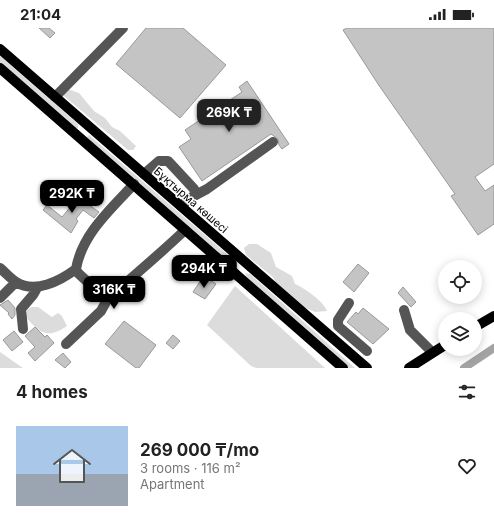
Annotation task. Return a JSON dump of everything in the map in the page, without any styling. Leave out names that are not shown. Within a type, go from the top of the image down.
[{"type":"main road","name":"Бұқтырма көшесі","points":[[0,49],[367,368]]},
{"type":"main road","points":[[0,68],[343,368]]},
{"type":"main road","points":[[79,136],[89,126]]},
{"type":"main road","points":[[235,272],[245,262]]},
{"type":"main road","points":[[482,323],[494,316]]},
{"type":"main road","points":[[408,368],[438,349]]},
{"type":"street","points":[[55,97],[124,28]]},
{"type":"street","points":[[181,206],[193,193],[208,181],[214,183],[273,142]]},
{"type":"street","points":[[144,174],[159,161],[168,161],[193,193]]},
{"type":"street","points":[[0,268],[16,282],[37,288],[64,278],[76,269],[85,243],[98,223],[134,184]]},
{"type":"street","points":[[66,344],[101,311],[107,300],[135,274],[152,262],[185,230]]},
{"type":"street","points":[[76,269],[78,273],[107,300]]},
{"type":"street","points":[[0,298],[16,282]]},
{"type":"street","points":[[23,329],[21,309],[37,288]]},
{"type":"street","points":[[349,303],[338,320],[338,323],[341,329],[367,350]]},
{"type":"street","points":[[404,310],[410,330],[432,352]]},
{"type":"street","points":[[343,348],[352,338]]},
{"type":"shaded area","points":[[0,56],[78,124],[78,128],[74,128],[0,63]]},
{"type":"shaded area","points":[[68,89],[79,93],[94,111],[105,118],[112,127],[120,131],[136,146],[133,150],[128,150],[64,96],[64,92]]},
{"type":"shaded area","points":[[89,135],[235,261],[236,264],[230,263],[88,140],[87,137]]},
{"type":"shaded area","points":[[249,244],[257,244],[271,253],[276,267],[292,276],[295,284],[314,296],[327,311],[315,312],[301,306],[276,283],[273,277],[246,255],[244,248]]},
{"type":"shaded area","points":[[245,273],[250,274],[355,368],[347,368],[247,277]]},
{"type":"shaded area","points":[[235,286],[325,368],[256,368],[251,366],[207,325]]},
{"type":"shaded area","points":[[31,307],[38,307],[52,317],[58,313],[62,316],[67,326],[55,332],[45,333],[40,331],[26,317],[27,310]]},
{"type":"shaded area","points":[[0,352],[23,368],[0,368]]},
{"type":"building","points":[[39,28],[49,28],[55,33],[50,38]]},
{"type":"building","points":[[146,28],[183,28],[226,65],[180,118],[116,64]]},
{"type":"building","points":[[347,28],[494,28],[494,164],[475,177],[485,191],[494,185],[494,224],[478,235],[451,196],[455,194],[378,84],[343,30]]},
{"type":"building","points":[[247,81],[289,144],[282,149],[279,145],[278,139],[271,134],[202,181],[179,147],[191,139],[185,130],[242,92],[239,87]]},
{"type":"building","points":[[76,196],[99,212],[94,218],[83,210],[76,219],[78,221],[71,233],[43,210],[47,205],[62,217],[73,204],[71,203]]},
{"type":"building","points":[[358,264],[369,273],[354,292],[343,282]]},
{"type":"building","points":[[209,279],[216,284],[205,299],[193,292],[201,280],[205,284]]},
{"type":"building","points":[[403,287],[416,302],[411,307],[398,293]]},
{"type":"building","points":[[8,300],[15,308],[15,315],[12,319],[8,314],[9,313],[0,305]]},
{"type":"building","points":[[363,308],[389,329],[373,344],[347,322],[356,312],[358,314]]},
{"type":"building","points":[[124,321],[156,345],[139,368],[136,368],[105,344]]},
{"type":"building","points":[[35,327],[45,337],[47,335],[54,343],[35,361],[28,353],[35,347],[25,336]]},
{"type":"building","points":[[14,331],[23,342],[12,351],[3,340]]},
{"type":"building","points":[[173,335],[180,341],[173,349],[166,343]]},
{"type":"building","points":[[63,353],[71,362],[65,368],[55,360]]},
{"type":"waterway","name":"Бұқтырма көшесі","points":[[464,368],[494,348]]}]
